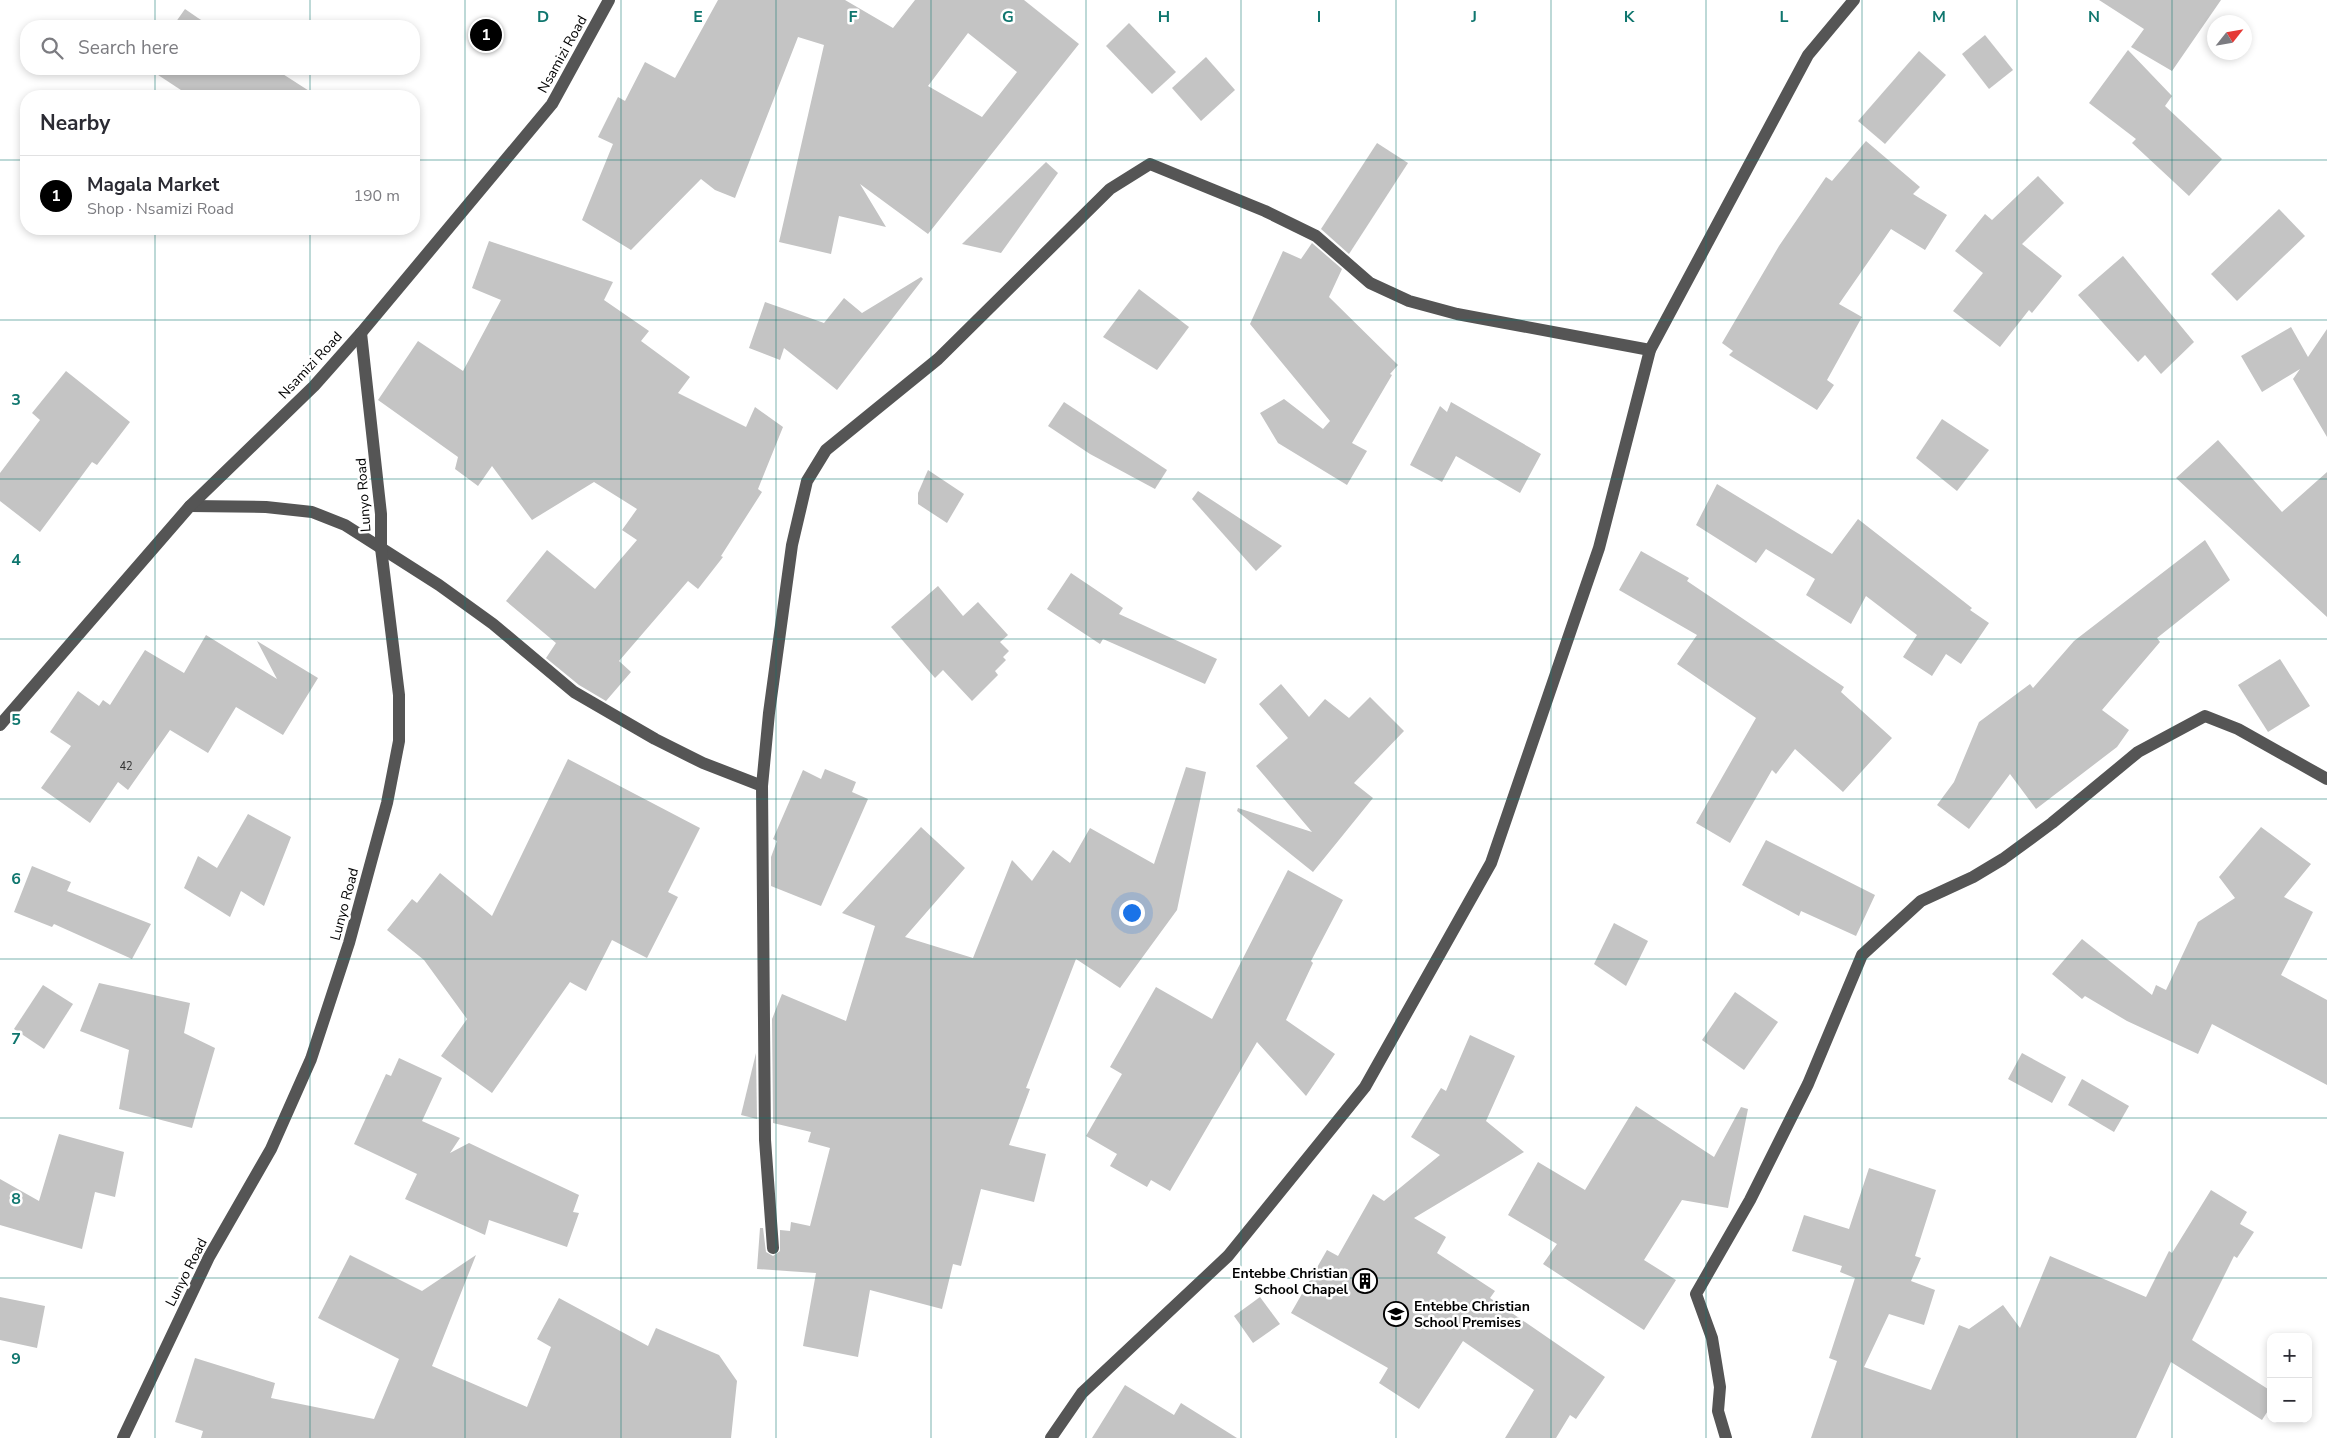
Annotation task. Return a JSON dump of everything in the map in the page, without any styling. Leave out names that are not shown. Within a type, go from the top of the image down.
[{"type":"street","name":"Nsamizi Road","points":[[0,725],[190,506],[314,386],[361,333],[552,104],[609,0]]},
{"type":"street","points":[[1050,1438],[1082,1392],[1228,1256],[1365,1086],[1491,863],[1598,548],[1650,350],[1808,55],[1854,0]]},
{"type":"street","points":[[773,1248],[765,1140],[762,786],[769,713],[792,545],[807,481],[826,450],[938,359],[1110,189],[1150,164],[1265,211],[1316,236],[1370,283],[1409,301],[1466,316],[1650,350]]},
{"type":"street","name":"Lunyo Road","points":[[122,1438],[209,1256],[271,1149],[311,1059],[349,943],[387,803],[399,741],[399,696],[381,548],[379,497],[361,333]]},
{"type":"street","points":[[190,506],[266,507],[312,512],[345,525],[439,585],[493,624],[574,692],[655,740],[703,763],[762,786]]},
{"type":"street","points":[[1726,1438],[1718,1411],[1720,1387],[1712,1338],[1696,1294],[1750,1200],[1808,1084],[1862,955],[1921,901],[1973,877],[2003,859],[2052,823],[2138,752],[2205,716],[2238,728],[2327,779]]},
{"type":"building","points":[[718,0],[845,0],[893,28],[915,0],[1024,0],[1079,44],[928,234],[860,184],[886,227],[839,216],[831,254],[779,242],[824,45],[798,37],[735,198],[715,190],[701,179],[631,250],[582,220],[613,144],[598,137],[618,97],[625,101],[645,62],[675,78]],"holes":[[[968,33],[1017,72],[982,117],[928,86]]]},
{"type":"building","points":[[2099,0],[2221,0],[2211,15],[2207,15],[2207,20],[2172,71],[2131,47],[2144,29]]},
{"type":"building","points":[[185,9],[201,20],[177,20]]},
{"type":"building","points":[[1129,23],[1176,72],[1152,94],[1106,46]]},
{"type":"building","points":[[1985,35],[2013,70],[1989,89],[1962,54]]},
{"type":"building","points":[[2128,50],[2172,96],[2165,106],[2222,159],[2189,196],[2132,143],[2136,139],[2089,103]]},
{"type":"building","points":[[1919,51],[1946,75],[1885,144],[1858,121]]},
{"type":"building","points":[[1206,57],[1235,90],[1201,121],[1172,88]]},
{"type":"building","points":[[158,75],[284,75],[308,90],[181,90]]},
{"type":"building","points":[[1866,141],[1920,187],[1913,194],[1947,215],[1925,250],[1891,229],[1839,304],[1862,317],[1827,380],[1834,385],[1817,410],[1729,355],[1733,351],[1722,343],[1779,246],[1826,177],[1832,181]]},
{"type":"building","points":[[1377,143],[1408,163],[1349,254],[1321,229]]},
{"type":"building","points":[[1046,162],[1058,173],[1001,253],[962,244]]},
{"type":"building","points":[[2038,176],[2064,203],[2022,244],[2062,276],[2032,313],[2029,310],[2000,347],[1953,311],[1983,273],[1955,251],[1985,214],[1992,220]]},
{"type":"building","points":[[2279,209],[2305,236],[2237,301],[2211,274]]},
{"type":"building","points":[[489,241],[613,282],[604,300],[649,331],[641,341],[690,377],[678,393],[746,427],[755,407],[783,427],[758,489],[762,492],[721,556],[723,557],[698,589],[688,581],[619,661],[631,672],[606,701],[579,685],[546,658],[556,643],[506,601],[547,550],[595,589],[637,540],[622,530],[637,509],[594,482],[532,520],[492,466],[478,486],[455,469],[458,457],[378,400],[418,341],[463,371],[501,300],[472,288]]},
{"type":"building","points":[[1312,243],[1342,269],[1329,297],[1398,365],[1390,374],[1392,375],[1352,443],[1367,451],[1347,485],[1278,443],[1260,413],[1284,399],[1323,429],[1330,421],[1250,324],[1283,251],[1301,259]]},
{"type":"building","points":[[2123,256],[2194,342],[2161,374],[2145,355],[2138,362],[2078,295]]},
{"type":"building","points":[[921,277],[923,279],[837,390],[784,348],[780,360],[749,348],[765,302],[824,323],[844,298],[862,313]]},
{"type":"building","points":[[1139,289],[1189,327],[1157,370],[1103,337]]},
{"type":"building","points":[[2291,327],[2308,357],[2327,329],[2327,437],[2293,379],[2300,369],[2262,392],[2241,356]]},
{"type":"building","points":[[66,371],[130,422],[97,465],[92,462],[40,532],[0,501],[0,473],[40,420],[32,413]]},
{"type":"building","points":[[1064,402],[1167,470],[1155,489],[1090,454],[1048,426]]},
{"type":"building","points":[[1451,402],[1541,454],[1520,493],[1456,456],[1442,482],[1410,465],[1440,406],[1447,412]]},
{"type":"building","points":[[1942,419],[1989,450],[1957,491],[1916,458]]},
{"type":"building","points":[[2218,440],[2282,512],[2327,472],[2327,617],[2176,478]]},
{"type":"building","points":[[928,470],[964,494],[947,523],[918,504],[918,493]]},
{"type":"building","points":[[1717,484],[1832,554],[1858,519],[1972,608],[1970,610],[1989,623],[1961,664],[1946,654],[1932,676],[1903,657],[1917,635],[1866,596],[1851,624],[1806,595],[1815,579],[1766,549],[1756,563],[1696,525]]},
{"type":"building","points":[[1198,491],[1282,546],[1256,571],[1192,499]]},
{"type":"building","points":[[2205,540],[2230,580],[2157,638],[2160,642],[2102,710],[2129,730],[2117,747],[2036,809],[2010,774],[1969,829],[1937,805],[1954,782],[1979,722],[2030,684],[2033,688],[2074,641]]},
{"type":"building","points":[[1641,551],[1689,578],[1687,581],[1844,687],[1841,692],[1892,738],[1843,792],[1795,749],[1776,774],[1772,770],[1730,843],[1696,823],[1756,718],[1677,664],[1697,635],[1619,590]]},
{"type":"building","points":[[1071,573],[1123,608],[1119,614],[1217,659],[1205,684],[1103,639],[1100,644],[1047,609]]},
{"type":"building","points":[[938,586],[963,616],[978,602],[1008,635],[1000,642],[1009,651],[1003,657],[1006,660],[995,671],[998,675],[972,701],[943,670],[935,678],[891,627]]},
{"type":"building","points":[[206,635],[277,679],[257,641],[318,678],[283,735],[236,707],[208,753],[170,730],[128,790],[118,782],[90,823],[41,788],[71,746],[50,732],[78,691],[99,706],[103,700],[110,705],[145,650],[184,673]]},
{"type":"building","points":[[2280,659],[2310,706],[2268,732],[2238,685]]},
{"type":"building","points":[[1281,684],[1309,717],[1325,699],[1349,718],[1370,697],[1404,731],[1354,783],[1373,798],[1313,872],[1237,811],[1238,808],[1312,832],[1256,766],[1288,738],[1259,704]]},
{"type":"building","points":[[568,759],[700,828],[668,892],[678,897],[647,958],[612,940],[586,991],[570,982],[492,1093],[441,1056],[467,1019],[424,960],[387,930],[412,899],[417,903],[440,873],[492,916]]},
{"type":"building","points":[[1186,767],[1206,772],[1177,910],[1120,988],[1076,959],[1026,1088],[1030,1089],[1009,1145],[1046,1154],[1034,1202],[981,1189],[961,1266],[953,1264],[942,1309],[870,1290],[858,1357],[803,1346],[816,1273],[757,1269],[760,1228],[763,1228],[766,1252],[773,1256],[780,1251],[780,1230],[790,1231],[791,1222],[810,1226],[830,1148],[808,1142],[811,1132],[773,1123],[772,1019],[782,994],[846,1021],[875,926],[842,913],[921,827],[965,868],[905,937],[973,958],[1012,860],[1032,881],[1053,850],[1070,863],[1090,828],[1154,864]]},
{"type":"building","points":[[825,769],[856,782],[852,792],[868,799],[821,906],[771,886],[771,857],[777,841],[773,839],[803,770],[821,779]]},
{"type":"building","points":[[248,814],[291,837],[264,906],[241,891],[230,917],[184,888],[198,856],[217,868]]},
{"type":"building","points":[[2261,827],[2311,864],[2284,897],[2313,912],[2281,975],[2327,1000],[2327,1085],[2212,1024],[2198,1054],[2127,1021],[2085,996],[2082,999],[2052,974],[2082,939],[2152,995],[2156,985],[2166,990],[2198,922],[2235,898],[2219,877]]},
{"type":"building","points":[[1766,840],[1875,895],[1856,936],[1801,911],[1799,916],[1742,885]]},
{"type":"building","points":[[32,866],[71,882],[67,891],[151,924],[132,959],[54,924],[52,927],[14,912]]},
{"type":"building","points":[[1288,870],[1343,900],[1311,961],[1313,963],[1286,1020],[1335,1054],[1306,1096],[1257,1042],[1170,1191],[1151,1180],[1147,1187],[1110,1166],[1117,1154],[1086,1136],[1122,1074],[1110,1067],[1156,987],[1212,1019]]},
{"type":"building","points":[[1614,923],[1648,941],[1626,986],[1594,964]]},
{"type":"building","points":[[99,983],[190,1003],[184,1033],[215,1048],[192,1128],[119,1109],[129,1050],[80,1031]]},
{"type":"building","points":[[43,985],[73,1004],[44,1049],[14,1029]]},
{"type":"building","points":[[1735,992],[1778,1022],[1744,1070],[1702,1040]]},
{"type":"building","points":[[1470,1035],[1515,1056],[1486,1121],[1524,1152],[1414,1218],[1446,1237],[1437,1253],[1495,1291],[1490,1298],[1605,1377],[1576,1419],[1570,1415],[1556,1438],[1505,1438],[1534,1390],[1463,1341],[1419,1409],[1379,1383],[1388,1368],[1291,1313],[1327,1250],[1338,1256],[1373,1194],[1384,1201],[1440,1155],[1411,1137],[1441,1088],[1446,1091]]},
{"type":"building","points":[[756,1053],[757,1119],[741,1115]]},
{"type":"building","points":[[2022,1053],[2066,1077],[2052,1103],[2008,1079]]},
{"type":"building","points":[[399,1058],[442,1078],[422,1121],[460,1138],[450,1153],[469,1143],[579,1195],[573,1212],[579,1213],[567,1247],[489,1220],[485,1235],[405,1199],[417,1174],[354,1144],[386,1074],[391,1076]]},
{"type":"building","points":[[2082,1079],[2129,1106],[2114,1132],[2068,1105]]},
{"type":"building","points":[[1636,1106],[1714,1157],[1741,1107],[1748,1109],[1728,1208],[1682,1200],[1644,1260],[1676,1280],[1644,1330],[1543,1264],[1557,1244],[1508,1215],[1538,1162],[1585,1190]]},
{"type":"building","points":[[59,1134],[124,1152],[115,1197],[95,1192],[82,1249],[0,1225],[0,1179],[39,1201]]},
{"type":"building","points":[[1869,1168],[1936,1190],[1915,1256],[1921,1258],[1911,1281],[1935,1290],[1924,1325],[1889,1314],[1864,1367],[1931,1390],[1959,1325],[1969,1329],[2003,1305],[2020,1328],[2050,1256],[2146,1297],[2169,1251],[2172,1253],[2211,1190],[2247,1212],[2240,1224],[2254,1232],[2237,1258],[2234,1256],[2192,1340],[2267,1388],[2267,1412],[2262,1420],[2171,1362],[2136,1438],[1811,1438],[1837,1361],[1829,1358],[1855,1278],[1840,1272],[1842,1266],[1792,1251],[1804,1215],[1849,1229]]},
{"type":"building","points":[[350,1255],[422,1291],[476,1255],[432,1366],[527,1407],[551,1347],[537,1339],[559,1298],[648,1346],[656,1328],[719,1355],[737,1381],[731,1438],[201,1438],[203,1431],[175,1422],[195,1358],[275,1383],[271,1398],[374,1419],[399,1359],[318,1318]]},
{"type":"building","points":[[0,1297],[45,1306],[37,1348],[0,1340]]},
{"type":"building","points":[[1260,1297],[1280,1324],[1253,1343],[1234,1316]]},
{"type":"building","points":[[1125,1385],[1174,1415],[1181,1403],[1237,1438],[1092,1438]]},
{"type":"place","name":"Magala Market","points":[[486,35]]},
{"type":"place","name":"Entebbe Christian School Chapel","points":[[1365,1281]]},
{"type":"place","name":"Entebbe Christian School Premises","points":[[1396,1314]]}]
